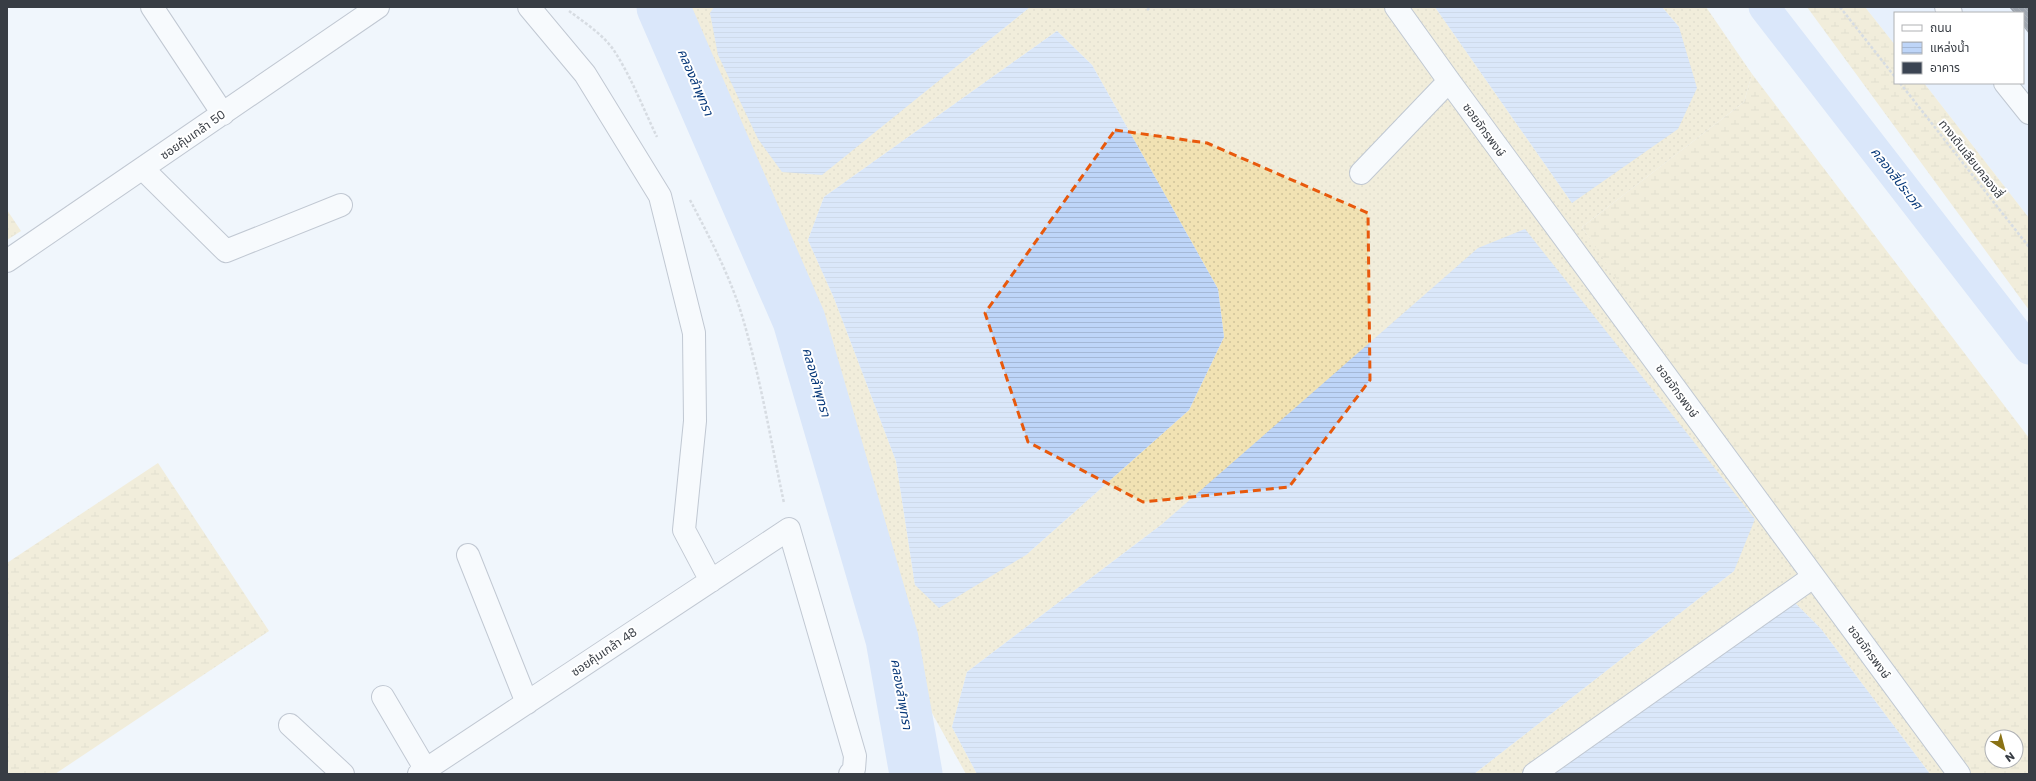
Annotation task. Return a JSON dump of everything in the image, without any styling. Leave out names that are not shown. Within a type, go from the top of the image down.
[{"type":"street","points":[[152,7],[223,114]]},
{"type":"street","name":"ซอยคุ้มเกล้า 50","points":[[7,261],[143,170],[378,7]]},
{"type":"street","points":[[529,7],[584,74],[660,196],[694,333],[695,421],[684,530],[711,581]]},
{"type":"street","name":"ซอยจักรพงษ์","points":[[1396,7],[1449,82],[1959,774]]},
{"type":"street","points":[[1361,173],[1449,82]]},
{"type":"street","points":[[2006,84],[2029,113]]},
{"type":"street","points":[[143,170],[226,251],[341,205]]},
{"type":"street","name":"ซอยคุ้มเกล้า 48","points":[[423,772],[789,529],[855,756],[854,769],[850,774]]},
{"type":"street","points":[[468,555],[527,703]]},
{"type":"street","points":[[1534,774],[1813,577]]},
{"type":"street","points":[[383,697],[423,772]]},
{"type":"street","points":[[290,725],[343,774]]},
{"type":"path","points":[[1147,10],[1151,7]]},
{"type":"path","points":[[1840,7],[1894,76]]},
{"type":"path","name":"ทางเดินเลียบคลองสี่","points":[[1901,84],[2029,247]]},
{"type":"highlighted area","points":[[1115,130],[1207,143],[1368,213],[1370,380],[1289,487],[1143,502],[1028,442],[985,313]]},
{"type":"shaded area","points":[[1865,7],[2029,7],[2029,218],[1925,84],[2024,84],[2024,12],[1894,12],[1894,44]]},
{"type":"green space","points":[[679,7],[714,7],[710,14],[821,175],[1030,7],[1435,7],[1572,203],[1679,27],[1662,7],[1706,7],[1752,74],[1744,102],[1582,227],[1958,774],[1930,774],[1821,629],[1785,593],[1537,774],[1474,774],[1734,571],[1161,525],[967,672],[952,727],[977,774],[966,774],[927,704],[742,166]],"holes":[[[1057,31],[1092,65],[1218,289],[1224,337],[1189,410],[1026,555],[915,585],[896,461],[834,298],[808,240],[824,197]]]},
{"type":"green space","points":[[1807,7],[1865,7],[1894,44],[1894,84],[1925,84],[2029,218],[2029,310]]},
{"type":"green space","points":[[1752,74],[2029,438],[2029,774],[1958,774],[1813,577],[1582,227],[1744,102]]},
{"type":"green space","points":[[7,210],[21,231],[7,240]]},
{"type":"green space","points":[[158,463],[269,631],[55,774],[7,774],[7,563]]},
{"type":"water","points":[[714,7],[1030,7],[822,175],[782,172],[758,139],[718,55],[710,13]]},
{"type":"water","points":[[1435,7],[1662,7],[1679,27],[1697,88],[1678,129],[1572,203]]},
{"type":"water","points":[[1057,31],[1092,65],[1218,289],[1224,337],[1189,410],[1026,555],[939,608],[915,585],[896,461],[834,298],[808,240],[824,197]]},
{"type":"water","points":[[1525,229],[1755,519],[1734,571],[1474,774],[977,774],[952,727],[967,672],[1161,525],[1478,248]]},
{"type":"water","points":[[1785,593],[1821,629],[1930,774],[1537,774]]},
{"type":"building","points":[[2009,7],[2029,7],[2029,34],[2024,27],[2024,12],[2013,12]]},
{"type":"waterway","name":"คลองลำพุทรา","points":[[663,7],[799,320],[892,639],[916,774]]},
{"type":"waterway","name":"คลองสี่ประเวศ","points":[[1764,7],[2029,349]]}]
